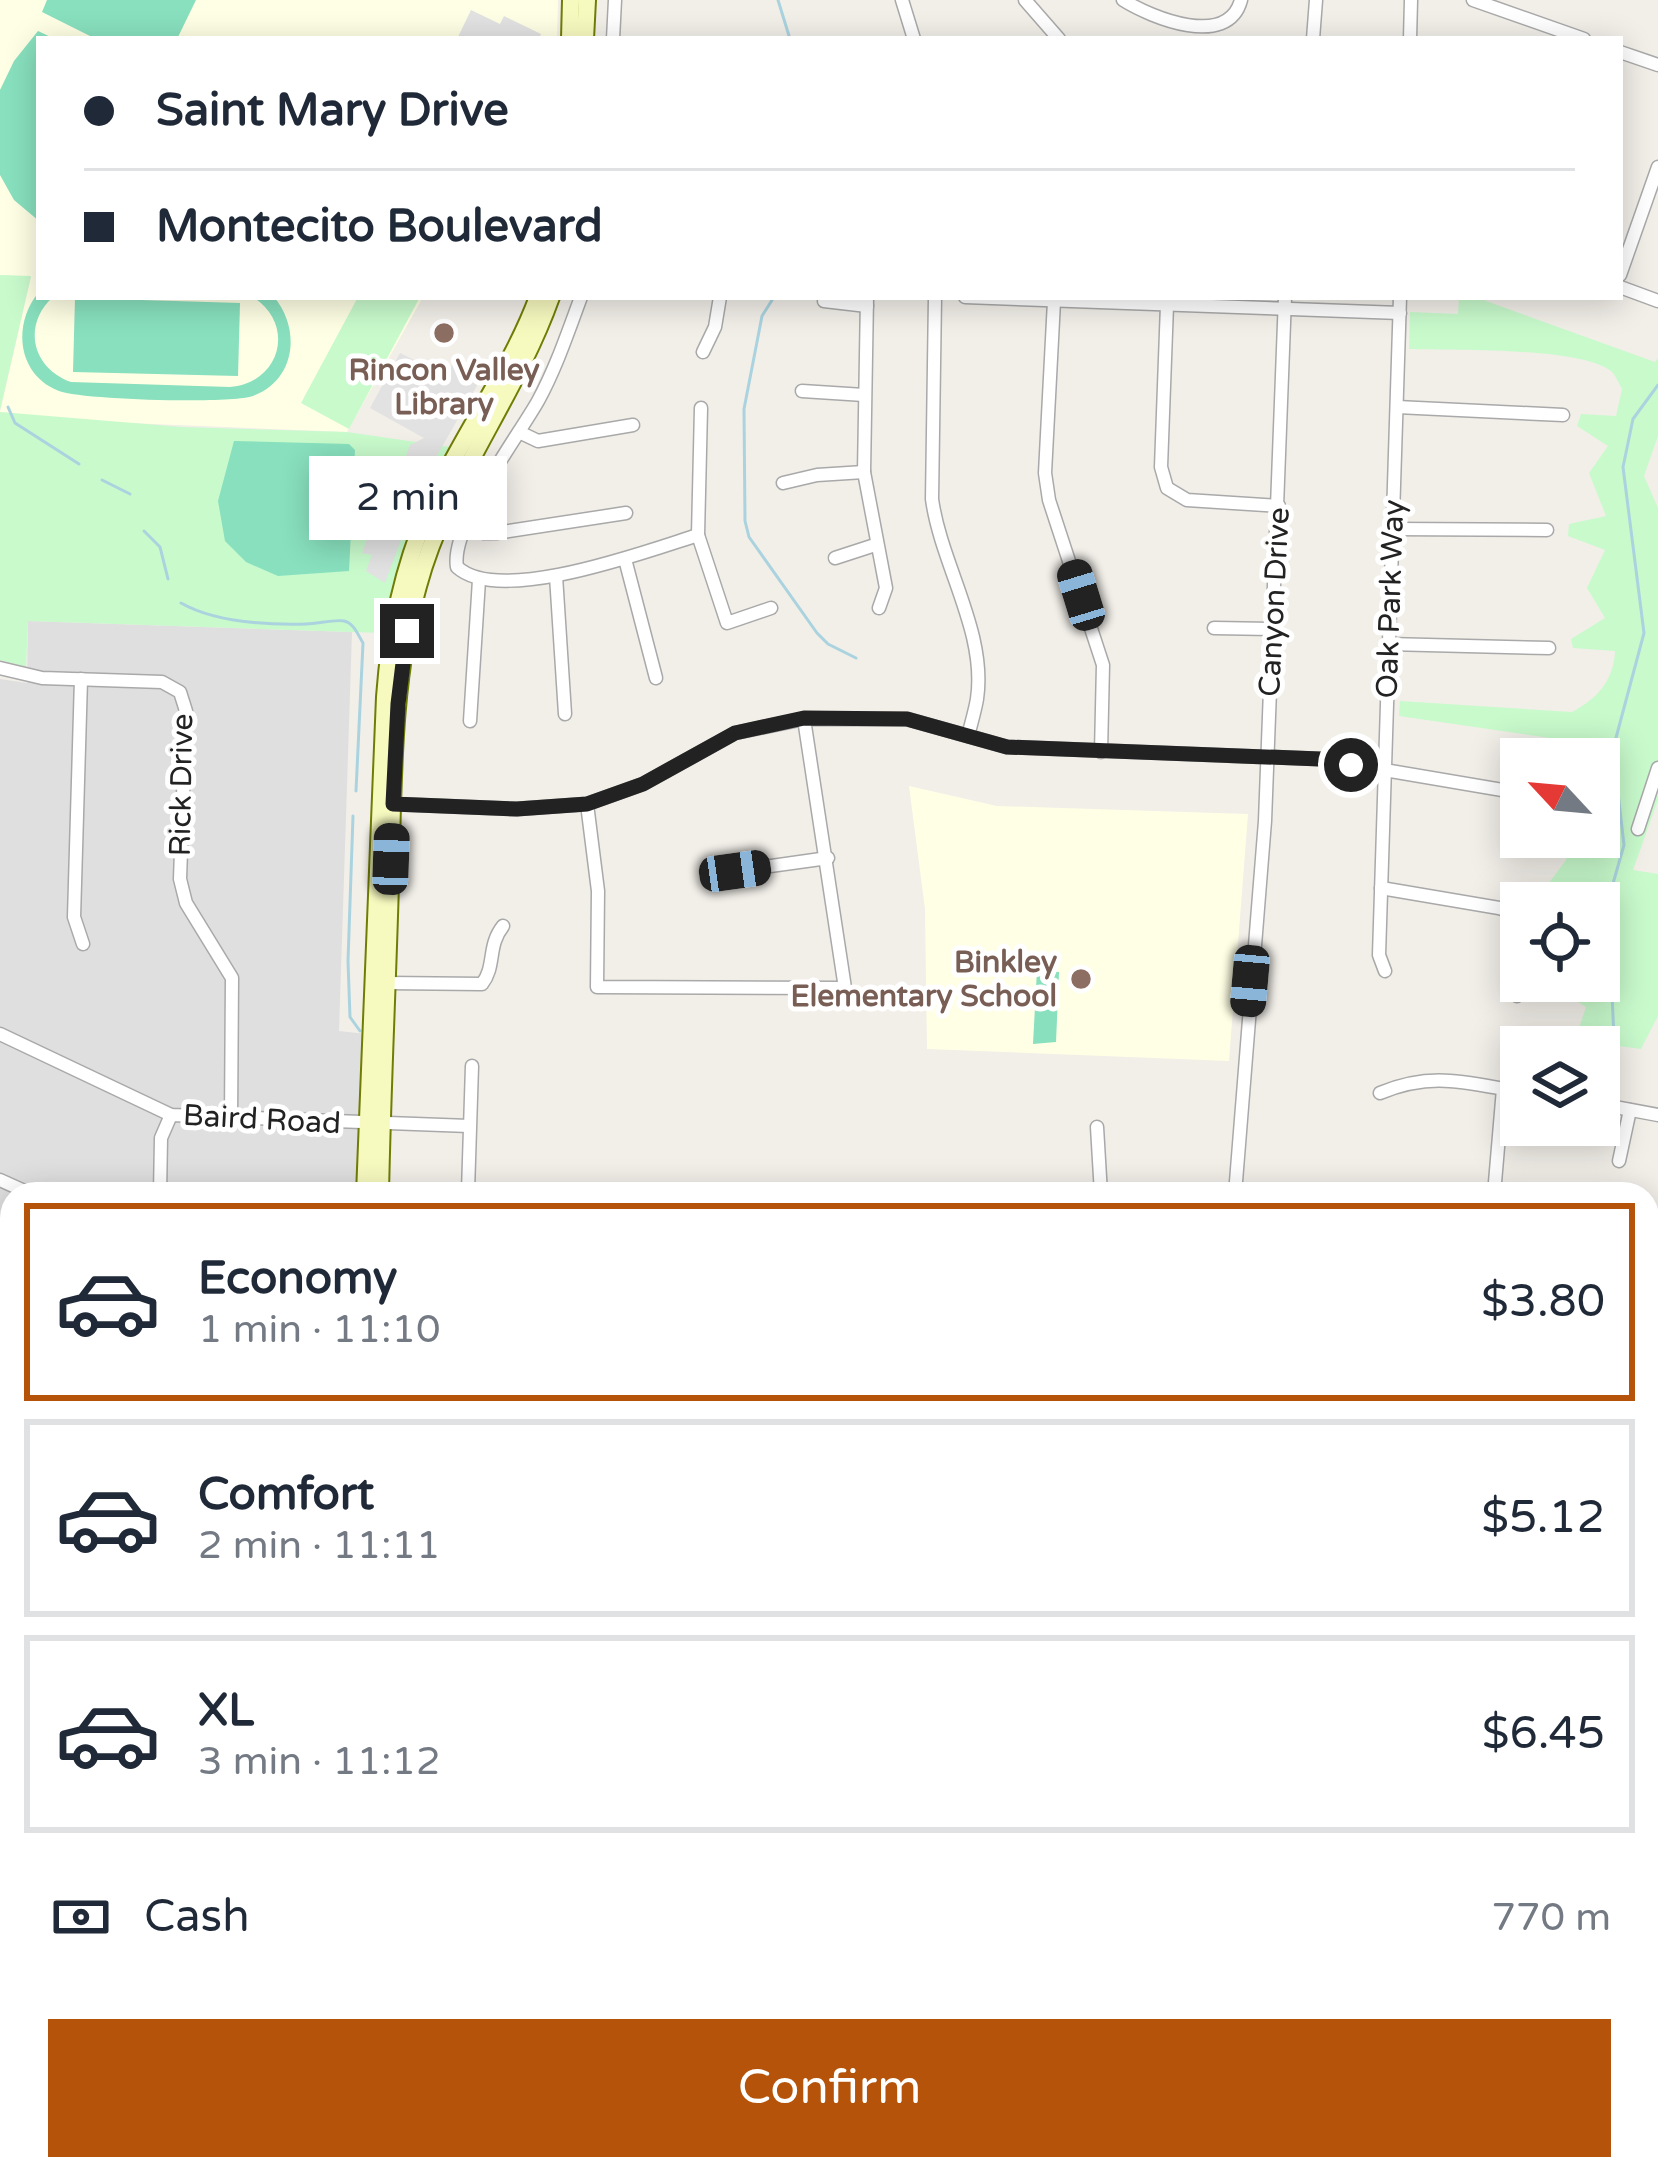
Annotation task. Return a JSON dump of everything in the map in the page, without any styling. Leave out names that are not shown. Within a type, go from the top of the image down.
[{"type":"main road","points":[[570,36],[571,0]]},
{"type":"main road","points":[[586,0],[586,36]]},
{"type":"main road","points":[[379,1182],[375,1123],[383,735],[392,630],[404,578],[435,494],[503,377],[537,300]]},
{"type":"main road","points":[[367,1182],[387,983],[400,683],[418,585],[436,530],[466,467],[515,385],[550,300]]},
{"type":"street","points":[[613,36],[615,0]]},
{"type":"street","points":[[902,0],[913,36]]},
{"type":"street","points":[[1024,0],[1055,36]]},
{"type":"street","points":[[1123,0],[1159,19],[1189,25],[1228,22],[1236,16],[1241,0]]},
{"type":"street","points":[[1312,36],[1316,0]]},
{"type":"street","points":[[1410,36],[1411,0]]},
{"type":"street","points":[[1473,0],[1575,36]]},
{"type":"street","points":[[1623,53],[1658,65]]},
{"type":"street","points":[[1623,266],[1658,167]]},
{"type":"street","points":[[1623,288],[1658,302]]},
{"type":"street","points":[[580,300],[557,361],[485,486],[455,561],[461,572],[479,580],[556,576],[698,535]]},
{"type":"street","points":[[703,352],[715,327],[720,300]]},
{"type":"street","points":[[935,300],[932,499],[935,526],[976,661],[978,696],[968,736]]},
{"type":"street","points":[[1032,300],[1285,303],[1400,313]]},
{"type":"street","name":"Oak Park Way","points":[[1385,971],[1379,956],[1383,771],[1400,300]]},
{"type":"street","points":[[824,301],[867,302],[864,472],[886,588],[879,608]]},
{"type":"street","points":[[1054,301],[1045,473],[1049,500],[1103,664],[1101,752]]},
{"type":"street","name":"Canyon Drive","points":[[1236,1182],[1267,757],[1285,303]]},
{"type":"street","points":[[1168,305],[1161,467],[1167,488],[1187,500],[1279,506]]},
{"type":"street","points":[[802,391],[864,394]]},
{"type":"street","points":[[1397,407],[1563,416]]},
{"type":"street","points":[[700,408],[698,535],[727,622],[771,608]]},
{"type":"street","points":[[519,432],[538,441],[634,425]]},
{"type":"street","points":[[784,483],[864,472]]},
{"type":"street","points":[[467,526],[496,533],[626,512]]},
{"type":"street","points":[[1391,529],[1547,530]]},
{"type":"street","points":[[836,558],[875,545]]},
{"type":"street","points":[[625,559],[656,678]]},
{"type":"street","points":[[556,576],[565,715]]},
{"type":"street","points":[[470,721],[479,580]]},
{"type":"street","points":[[1214,628],[1274,629]]},
{"type":"street","points":[[1388,644],[1550,648]]},
{"type":"street","name":"Rick Drive","points":[[0,668],[42,678],[162,682],[180,692],[185,704],[180,879],[186,904],[232,978],[230,1120]]},
{"type":"street","points":[[81,679],[74,917],[83,944]]},
{"type":"street","points":[[587,804],[598,891],[597,987],[845,988],[804,718]]},
{"type":"street","points":[[393,804],[517,809],[587,804],[643,784],[735,733],[804,718],[907,719],[1007,747],[1320,759],[1500,790]]},
{"type":"street","points":[[1638,829],[1658,768]]},
{"type":"street","points":[[735,871],[828,858]]},
{"type":"street","points":[[1381,888],[1500,909]]},
{"type":"street","points":[[387,983],[482,984],[488,977],[492,940],[502,926]]},
{"type":"street","name":"Baird Road","points":[[0,1034],[170,1115],[469,1126]]},
{"type":"street","points":[[468,1182],[472,1066]]},
{"type":"street","points":[[1380,1093],[1410,1081],[1442,1078],[1500,1088]]},
{"type":"street","points":[[1620,1108],[1658,1115]]},
{"type":"street","points":[[1619,1161],[1630,1110]]},
{"type":"street","points":[[160,1182],[161,1138],[170,1115]]},
{"type":"street","points":[[1097,1127],[1100,1182]]},
{"type":"street","points":[[1496,1182],[1500,1128]]},
{"type":"shaded area","points":[[0,0],[558,0],[557,36],[36,36],[36,300],[421,300],[347,432],[80,421],[0,412],[31,277],[0,275]]},
{"type":"shaded area","points":[[471,10],[500,24],[504,16],[541,34],[540,36],[458,36]]},
{"type":"shaded area","points":[[400,353],[446,376],[456,358],[483,375],[423,480],[385,583],[366,571],[372,555],[362,553],[397,456],[406,456],[410,445],[424,438],[370,408]]},
{"type":"shaded area","points":[[28,621],[352,632],[339,1031],[366,1034],[360,1182],[0,1182],[0,679],[27,683]]},
{"type":"shaded area","name":"Binkley Elementary School","points":[[909,786],[997,806],[1248,814],[1229,1061],[927,1049],[925,909]]},
{"type":"green space","points":[[47,0],[196,0],[178,36],[90,36],[42,12]]},
{"type":"green space","points":[[38,31],[49,36],[36,36],[36,218],[14,200],[0,175],[0,90],[14,61]]},
{"type":"green space","points":[[0,275],[31,276],[0,410]]},
{"type":"green space","points":[[36,296],[50,300],[37,320],[36,345],[47,367],[71,382],[230,387],[247,383],[261,375],[277,351],[275,322],[257,300],[276,300],[283,310],[290,352],[278,378],[253,396],[188,400],[73,394],[45,383],[27,361],[22,333]]},
{"type":"green space","points":[[75,300],[240,303],[238,376],[73,372]]},
{"type":"green space","points":[[356,300],[418,300],[349,429],[301,403]]},
{"type":"green space","points":[[1459,300],[1483,300],[1655,362],[1658,358],[1658,436],[1644,476],[1658,508],[1658,800],[1633,870],[1658,874],[1658,1016],[1641,1049],[1620,1046],[1620,1026],[1580,1026],[1586,1007],[1578,1002],[1620,1002],[1620,882],[1550,882],[1566,858],[1620,858],[1620,738],[1549,738],[1399,716],[1400,701],[1572,712],[1602,688],[1615,651],[1573,648],[1571,639],[1605,618],[1587,588],[1605,550],[1568,536],[1569,524],[1606,516],[1589,473],[1608,446],[1577,426],[1581,414],[1616,416],[1622,389],[1613,373],[1576,358],[1409,349],[1410,312],[1458,314]]},
{"type":"green space","points":[[0,412],[182,427],[347,432],[450,447],[405,547],[382,633],[28,621],[26,667],[0,660]]},
{"type":"green space","points":[[234,441],[349,444],[355,450],[349,571],[278,576],[246,562],[225,541],[218,501]]},
{"type":"green space","points":[[1037,970],[1059,972],[1056,1042],[1033,1044]]},
{"type":"waterway","points":[[778,0],[789,36]]},
{"type":"waterway","points":[[772,300],[762,316],[744,409],[745,521],[749,537],[817,633],[856,658]]},
{"type":"waterway","points":[[1613,1026],[1618,953],[1608,901],[1624,845],[1613,749],[1644,633],[1623,467],[1633,419],[1658,385]]},
{"type":"waterway","points":[[8,407],[15,423],[79,464]]},
{"type":"waterway","points":[[102,480],[130,494]]},
{"type":"waterway","points":[[144,531],[160,547],[168,579]]},
{"type":"waterway","points":[[181,603],[242,621],[340,621],[353,627],[363,643],[356,791]]},
{"type":"waterway","points":[[353,816],[348,961],[350,1017],[360,1031]]},
{"type":"place","name":"Rincon Valley Library","points":[[444,333]]},
{"type":"place","name":"Binkley Elementary School","points":[[1081,979]]},
{"type":"route","points":[[407,631],[393,804],[517,809],[587,804],[643,784],[735,733],[804,718],[907,719],[1007,747],[1320,759],[1351,765]]}]
